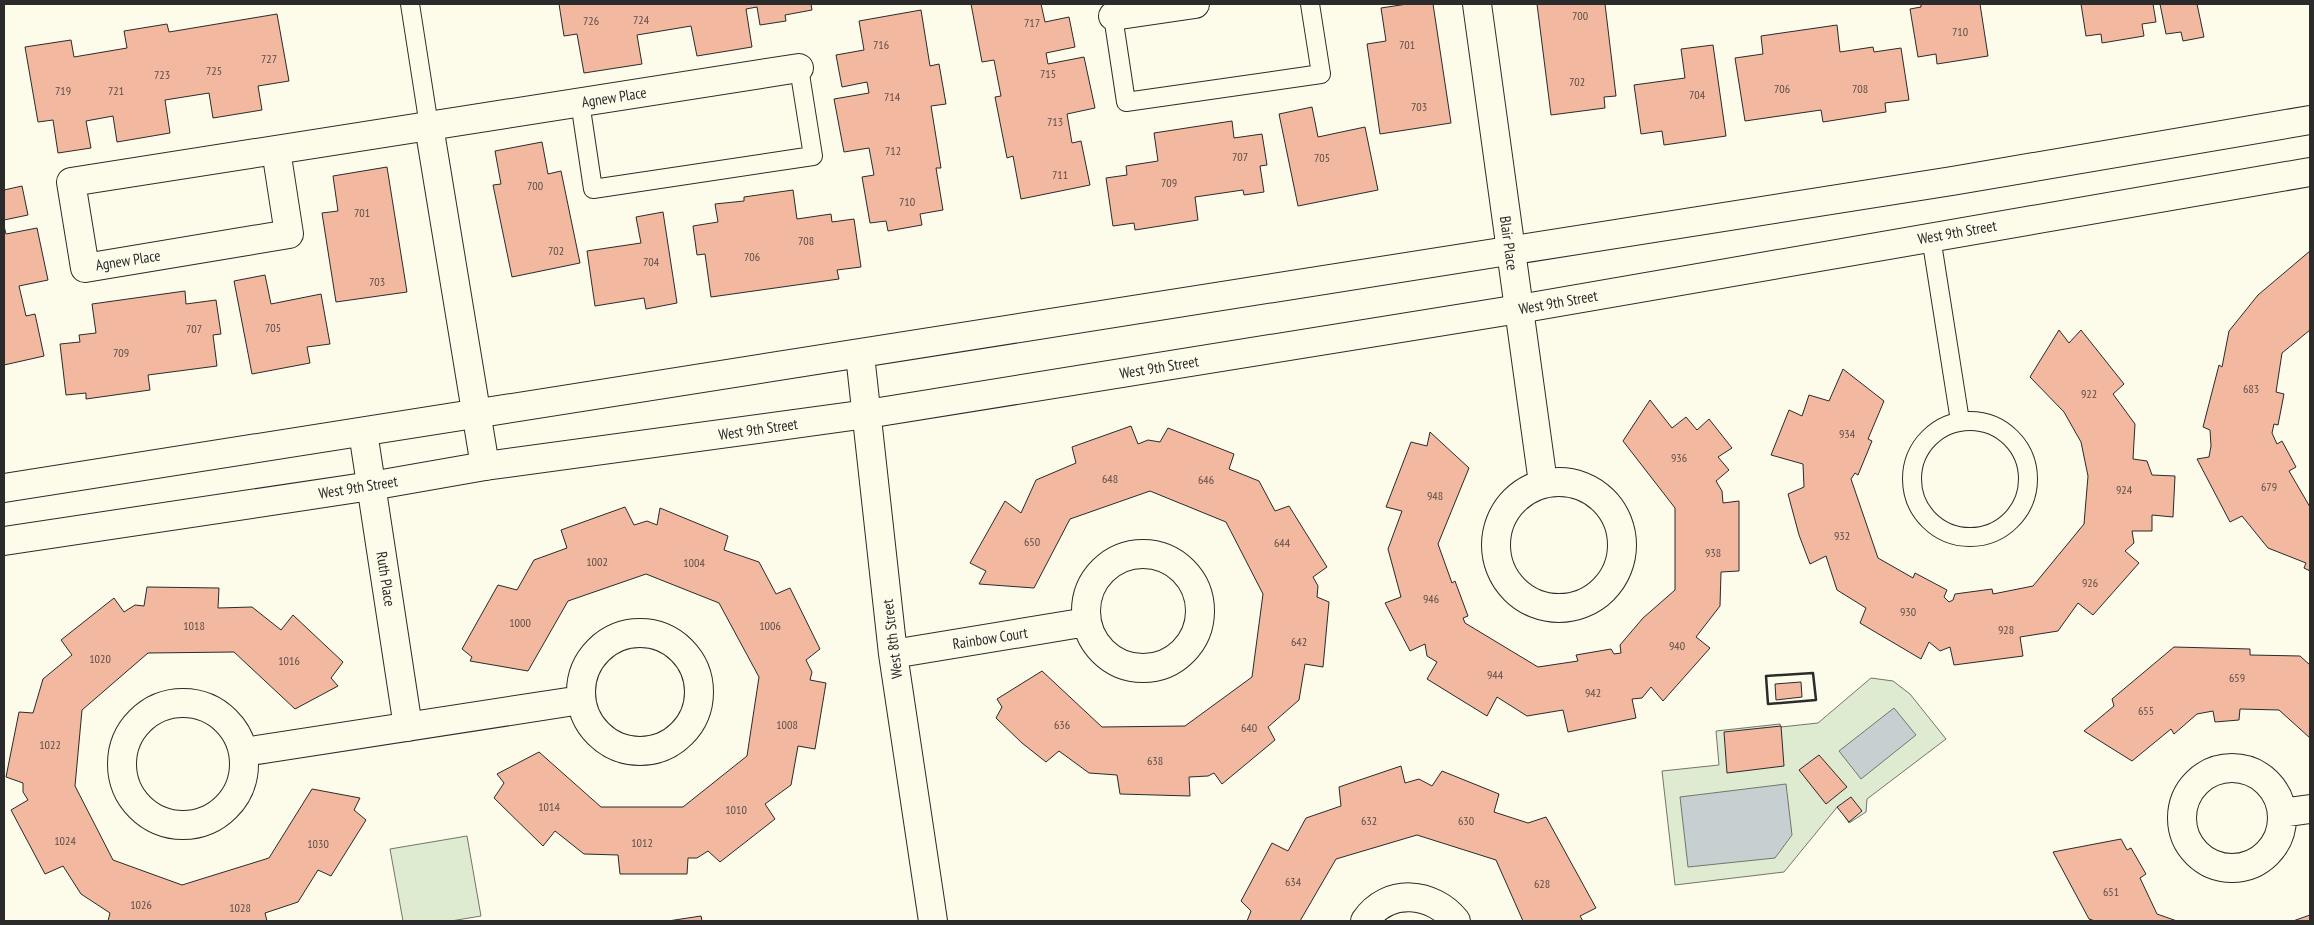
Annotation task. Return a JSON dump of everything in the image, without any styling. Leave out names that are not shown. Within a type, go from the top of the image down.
[{"type":"street","points":[[1113,16],[1195,4]]},
{"type":"street","name":"Blair Place","points":[[1477,4],[1543,483]]},
{"type":"street","name":"Agnew Place","points":[[276,150],[289,234],[84,268],[70,182],[799,68]]},
{"type":"street","points":[[4,488],[860,355],[1952,181],[2310,120]]},
{"type":"street","points":[[429,126],[485,466]]},
{"type":"street","name":"West 9th Street","points":[[4,541],[371,486],[485,466],[868,414],[1519,309],[2310,172]]},
{"type":"street","name":"West 8th Street","points":[[860,355],[893,654],[933,921]]},
{"type":"street","name":"Ruth Place","points":[[363,432],[408,727]]},
{"type":"street","points":[[1565,482],[1586,487],[1604,500],[1616,518],[1622,539],[1620,561],[1612,580],[1598,594],[1580,605],[1560,608],[1539,605],[1521,596],[1507,581],[1498,563],[1495,543],[1499,522],[1509,504],[1524,491],[1543,483],[1565,482]]},
{"type":"street","points":[[1135,554],[1154,555],[1171,562],[1186,573],[1195,589],[1200,607],[1198,625],[1191,642],[1178,655],[1161,665],[1142,668],[1122,664],[1106,655],[1094,640],[1086,622],[1086,603],[1092,586],[1102,571],[1118,560],[1135,554]]},
{"type":"street","name":"Rainbow Court","points":[[893,654],[1086,622]]},
{"type":"street","points":[[635,633],[654,634],[671,642],[686,655],[695,671],[699,690],[696,709],[688,726],[674,740],[656,749],[636,751],[616,747],[599,736],[587,720],[581,700],[581,681],[588,663],[600,648],[616,638],[635,633]]},
{"type":"street","points":[[244,752],[581,700]]},
{"type":"street","points":[[185,702],[205,706],[223,716],[237,732],[244,752],[245,772],[240,790],[228,806],[214,818],[195,824],[176,825],[158,820],[140,808],[128,791],[122,771],[123,750],[131,731],[145,715],[164,705],[185,702]]},
{"type":"street","points":[[2282,813],[2310,809]]},
{"type":"street","points":[[1365,921],[1370,914],[1383,904],[1399,898],[1416,897],[1432,901],[1448,911],[1456,921]]},
{"type":"lane","points":[[410,4],[429,126]]},
{"type":"lane","points":[[1113,16],[1126,102],[1321,74],[1310,4]]},
{"type":"lane","points":[[580,102],[593,190],[813,156],[799,68]]},
{"type":"lane","points":[[1931,237],[1960,421]]},
{"type":"lane","points":[[1960,421],[1995,426],[2009,436],[2020,449],[2027,466],[2029,483],[2025,500],[2014,518],[1998,531],[1979,538],[1958,537],[1939,530],[1924,517],[1914,499],[1910,479],[1914,459],[1925,441],[1940,428],[1960,421]]},
{"type":"green space","points":[[1871,678],[1893,681],[1910,694],[1946,739],[1867,799],[1866,812],[1849,823],[1838,806],[1784,872],[1675,885],[1662,771],[1719,765],[1716,731],[1780,724],[1781,727],[1818,723]]},
{"type":"green space","points":[[467,836],[481,916],[451,921],[403,921],[390,849]]},
{"type":"shaded area","points":[[1894,708],[1916,735],[1861,779],[1839,751]]},
{"type":"shaded area","points":[[1786,784],[1792,835],[1775,858],[1688,867],[1680,797]]},
{"type":"building","points":[[559,4],[811,4],[812,10],[785,15],[786,21],[760,25],[757,7],[746,9],[752,47],[697,56],[691,26],[637,35],[642,64],[584,73],[577,34],[564,36]]},
{"type":"building","points":[[971,4],[1041,4],[1045,22],[1069,17],[1075,47],[1046,53],[1048,64],[1084,57],[1095,108],[1067,114],[1072,143],[1081,141],[1090,185],[1021,199],[1013,156],[1007,158],[995,97],[1001,96],[994,60],[982,62]]},
{"type":"building","points":[[1407,4],[1433,4],[1451,123],[1380,134],[1367,44],[1386,41],[1381,8]]},
{"type":"building","points":[[1537,4],[1605,4],[1616,96],[1604,97],[1605,108],[1551,115]]},
{"type":"building","points":[[1921,4],[1980,4],[1988,56],[1937,64],[1936,54],[1918,57],[1910,9],[1921,7]]},
{"type":"building","points":[[2081,4],[2153,4],[2156,22],[2142,24],[2144,36],[2102,43],[2101,34],[2086,36]]},
{"type":"building","points":[[2160,4],[2197,4],[2204,37],[2183,41],[2181,32],[2166,34]]},
{"type":"building","points":[[921,10],[930,66],[939,64],[946,104],[931,106],[941,168],[936,168],[943,210],[920,214],[922,225],[888,231],[886,221],[870,223],[862,177],[874,175],[869,148],[844,152],[834,99],[869,93],[867,82],[842,87],[836,55],[864,50],[859,21]]},
{"type":"building","points":[[277,14],[289,81],[258,86],[262,110],[213,118],[209,93],[165,100],[170,133],[117,142],[113,116],[86,121],[91,148],[58,153],[53,120],[38,122],[25,47],[71,40],[74,57],[127,48],[124,31],[167,24],[169,32]]},
{"type":"building","points":[[1837,25],[1840,52],[1873,47],[1874,52],[1901,48],[1909,100],[1885,103],[1886,112],[1823,122],[1821,110],[1745,121],[1735,58],[1763,54],[1761,36]]},
{"type":"building","points":[[1713,45],[1726,136],[1664,145],[1662,131],[1641,134],[1634,85],[1685,78],[1681,49]]},
{"type":"building","points":[[1312,107],[1318,137],[1365,127],[1378,190],[1298,206],[1279,114]]},
{"type":"building","points":[[1232,121],[1234,138],[1262,134],[1267,165],[1260,166],[1264,192],[1244,195],[1243,190],[1195,197],[1198,220],[1135,230],[1134,223],[1113,226],[1106,178],[1127,175],[1126,166],[1158,161],[1154,133]]},
{"type":"building","points":[[542,142],[548,174],[561,171],[580,263],[512,277],[493,185],[501,184],[495,151]]},
{"type":"building","points":[[387,167],[407,292],[336,302],[322,213],[338,211],[333,176]]},
{"type":"building","points":[[22,186],[28,215],[4,220],[4,190]]},
{"type":"building","points":[[793,190],[797,219],[831,214],[832,222],[854,219],[861,267],[837,270],[839,279],[711,297],[705,254],[697,255],[693,226],[718,222],[715,204],[744,201],[744,197]]},
{"type":"building","points":[[663,212],[677,303],[646,309],[644,298],[595,306],[587,251],[641,243],[636,217]]},
{"type":"building","points":[[4,226],[6,234],[37,228],[48,280],[19,286],[26,316],[35,314],[44,356],[4,365]]},
{"type":"building","points":[[2310,251],[2310,330],[2282,353],[2276,392],[2284,394],[2278,425],[2274,424],[2272,433],[2277,444],[2282,441],[2296,467],[2289,471],[2310,507],[2310,571],[2304,568],[2306,563],[2268,548],[2242,516],[2230,522],[2197,459],[2209,457],[2211,446],[2210,430],[2203,427],[2219,365],[2222,367],[2229,331],[2258,295]]},
{"type":"building","points":[[265,275],[271,304],[321,294],[330,344],[307,347],[310,363],[252,374],[234,281]]},
{"type":"building","points":[[185,291],[186,304],[216,300],[221,334],[213,335],[217,366],[148,375],[150,390],[86,399],[86,393],[66,395],[60,344],[80,342],[79,335],[96,333],[92,304]]},
{"type":"building","points":[[2059,330],[2069,343],[2081,330],[2124,384],[2113,394],[2135,424],[2133,459],[2147,461],[2152,475],[2175,476],[2173,517],[2152,515],[2152,531],[2132,531],[2134,543],[2125,551],[2139,563],[2093,615],[2078,603],[2058,631],[2020,637],[2023,656],[1954,665],[1950,647],[1940,651],[1929,642],[1921,659],[1860,623],[1866,608],[1837,590],[1826,556],[1810,564],[1799,535],[1788,494],[1804,487],[1803,464],[1771,455],[1789,410],[1802,416],[1809,395],[1829,401],[1843,369],[1884,401],[1868,439],[1872,441],[1858,475],[1855,473],[1851,479],[1878,558],[1913,578],[1915,573],[1947,590],[1944,597],[1949,602],[1953,600],[1955,594],[1992,589],[1993,594],[2033,586],[2084,524],[2088,476],[2081,442],[2064,412],[2030,377]]},
{"type":"building","points":[[1650,400],[1672,428],[1686,417],[1697,430],[1709,419],[1732,448],[1718,457],[1729,470],[1716,481],[1722,491],[1723,503],[1739,501],[1739,571],[1721,572],[1720,606],[1696,637],[1710,648],[1663,701],[1651,687],[1642,698],[1632,699],[1636,718],[1568,732],[1563,710],[1527,716],[1497,697],[1487,716],[1427,679],[1437,662],[1427,656],[1425,644],[1410,651],[1385,603],[1401,597],[1388,549],[1402,511],[1386,507],[1411,442],[1427,446],[1430,432],[1469,468],[1438,544],[1452,583],[1455,581],[1468,616],[1463,618],[1465,623],[1538,667],[1578,661],[1576,655],[1611,649],[1614,654],[1621,653],[1620,645],[1643,618],[1675,590],[1675,508],[1623,441]]},
{"type":"building","points":[[1131,426],[1138,444],[1148,440],[1160,442],[1168,428],[1234,454],[1229,469],[1259,481],[1275,511],[1289,506],[1327,567],[1313,577],[1318,586],[1317,597],[1329,602],[1323,667],[1305,664],[1299,700],[1268,727],[1275,740],[1222,784],[1214,773],[1208,776],[1189,777],[1190,796],[1120,794],[1117,775],[1089,773],[1059,751],[1046,762],[1022,743],[996,718],[1002,707],[997,699],[1042,671],[1102,727],[1185,726],[1252,677],[1263,594],[1226,522],[1150,491],[1070,519],[1034,588],[979,584],[986,571],[970,563],[1005,501],[1021,513],[1036,480],[1076,463],[1072,447]]},
{"type":"building","points":[[625,507],[634,525],[647,521],[657,525],[660,508],[728,536],[724,550],[759,562],[776,594],[790,588],[820,649],[806,660],[812,672],[810,680],[826,683],[815,749],[798,746],[791,785],[765,804],[775,819],[720,862],[708,851],[697,858],[688,858],[687,874],[620,874],[618,855],[584,854],[555,831],[543,846],[494,798],[504,783],[497,774],[539,752],[601,807],[683,807],[747,756],[759,677],[719,603],[646,574],[568,601],[528,671],[470,661],[472,657],[462,649],[498,585],[517,590],[534,560],[567,548],[561,530]]},
{"type":"building","points":[[147,587],[219,588],[218,608],[252,607],[281,630],[293,615],[343,662],[331,678],[338,686],[295,709],[234,652],[148,653],[82,710],[75,786],[113,860],[182,885],[269,858],[312,789],[360,798],[354,810],[366,820],[331,876],[318,870],[298,902],[265,913],[267,921],[108,921],[110,913],[81,894],[63,866],[45,874],[11,810],[28,800],[23,792],[23,783],[6,777],[19,712],[33,713],[43,679],[72,655],[61,640],[114,598],[124,612],[135,605],[144,606]]},
{"type":"building","points":[[2174,647],[2250,649],[2250,655],[2300,656],[2310,665],[2310,738],[2279,710],[2240,709],[2239,720],[2215,722],[2213,711],[2197,714],[2174,734],[2171,729],[2132,761],[2084,731],[2114,706],[2112,699]]},
{"type":"building","points":[[1801,682],[1802,697],[1776,700],[1775,684]]},
{"type":"building","points":[[1781,726],[1784,766],[1727,773],[1724,732]]},
{"type":"building","points":[[1819,755],[1847,787],[1826,804],[1799,770]]},
{"type":"building","points":[[1401,766],[1405,783],[1419,779],[1432,786],[1442,771],[1499,794],[1494,812],[1528,823],[1546,817],[1596,908],[1580,916],[1583,921],[1523,921],[1496,860],[1417,835],[1336,859],[1300,921],[1247,921],[1251,911],[1241,901],[1272,843],[1288,851],[1306,818],[1341,806],[1339,787]]},
{"type":"building","points":[[1851,797],[1862,811],[1849,822],[1837,807]]},
{"type":"building","points":[[2121,839],[2127,850],[2131,848],[2146,874],[2140,878],[2157,914],[2177,921],[2095,921],[2089,919],[2053,852]]},
{"type":"building","points":[[2310,915],[2310,921],[2293,921]]},
{"type":"building","points":[[701,916],[702,921],[668,921]]},
{"type":"wall","points":[[1813,673],[1816,700],[1768,704],[1766,676],[1813,673]]}]
